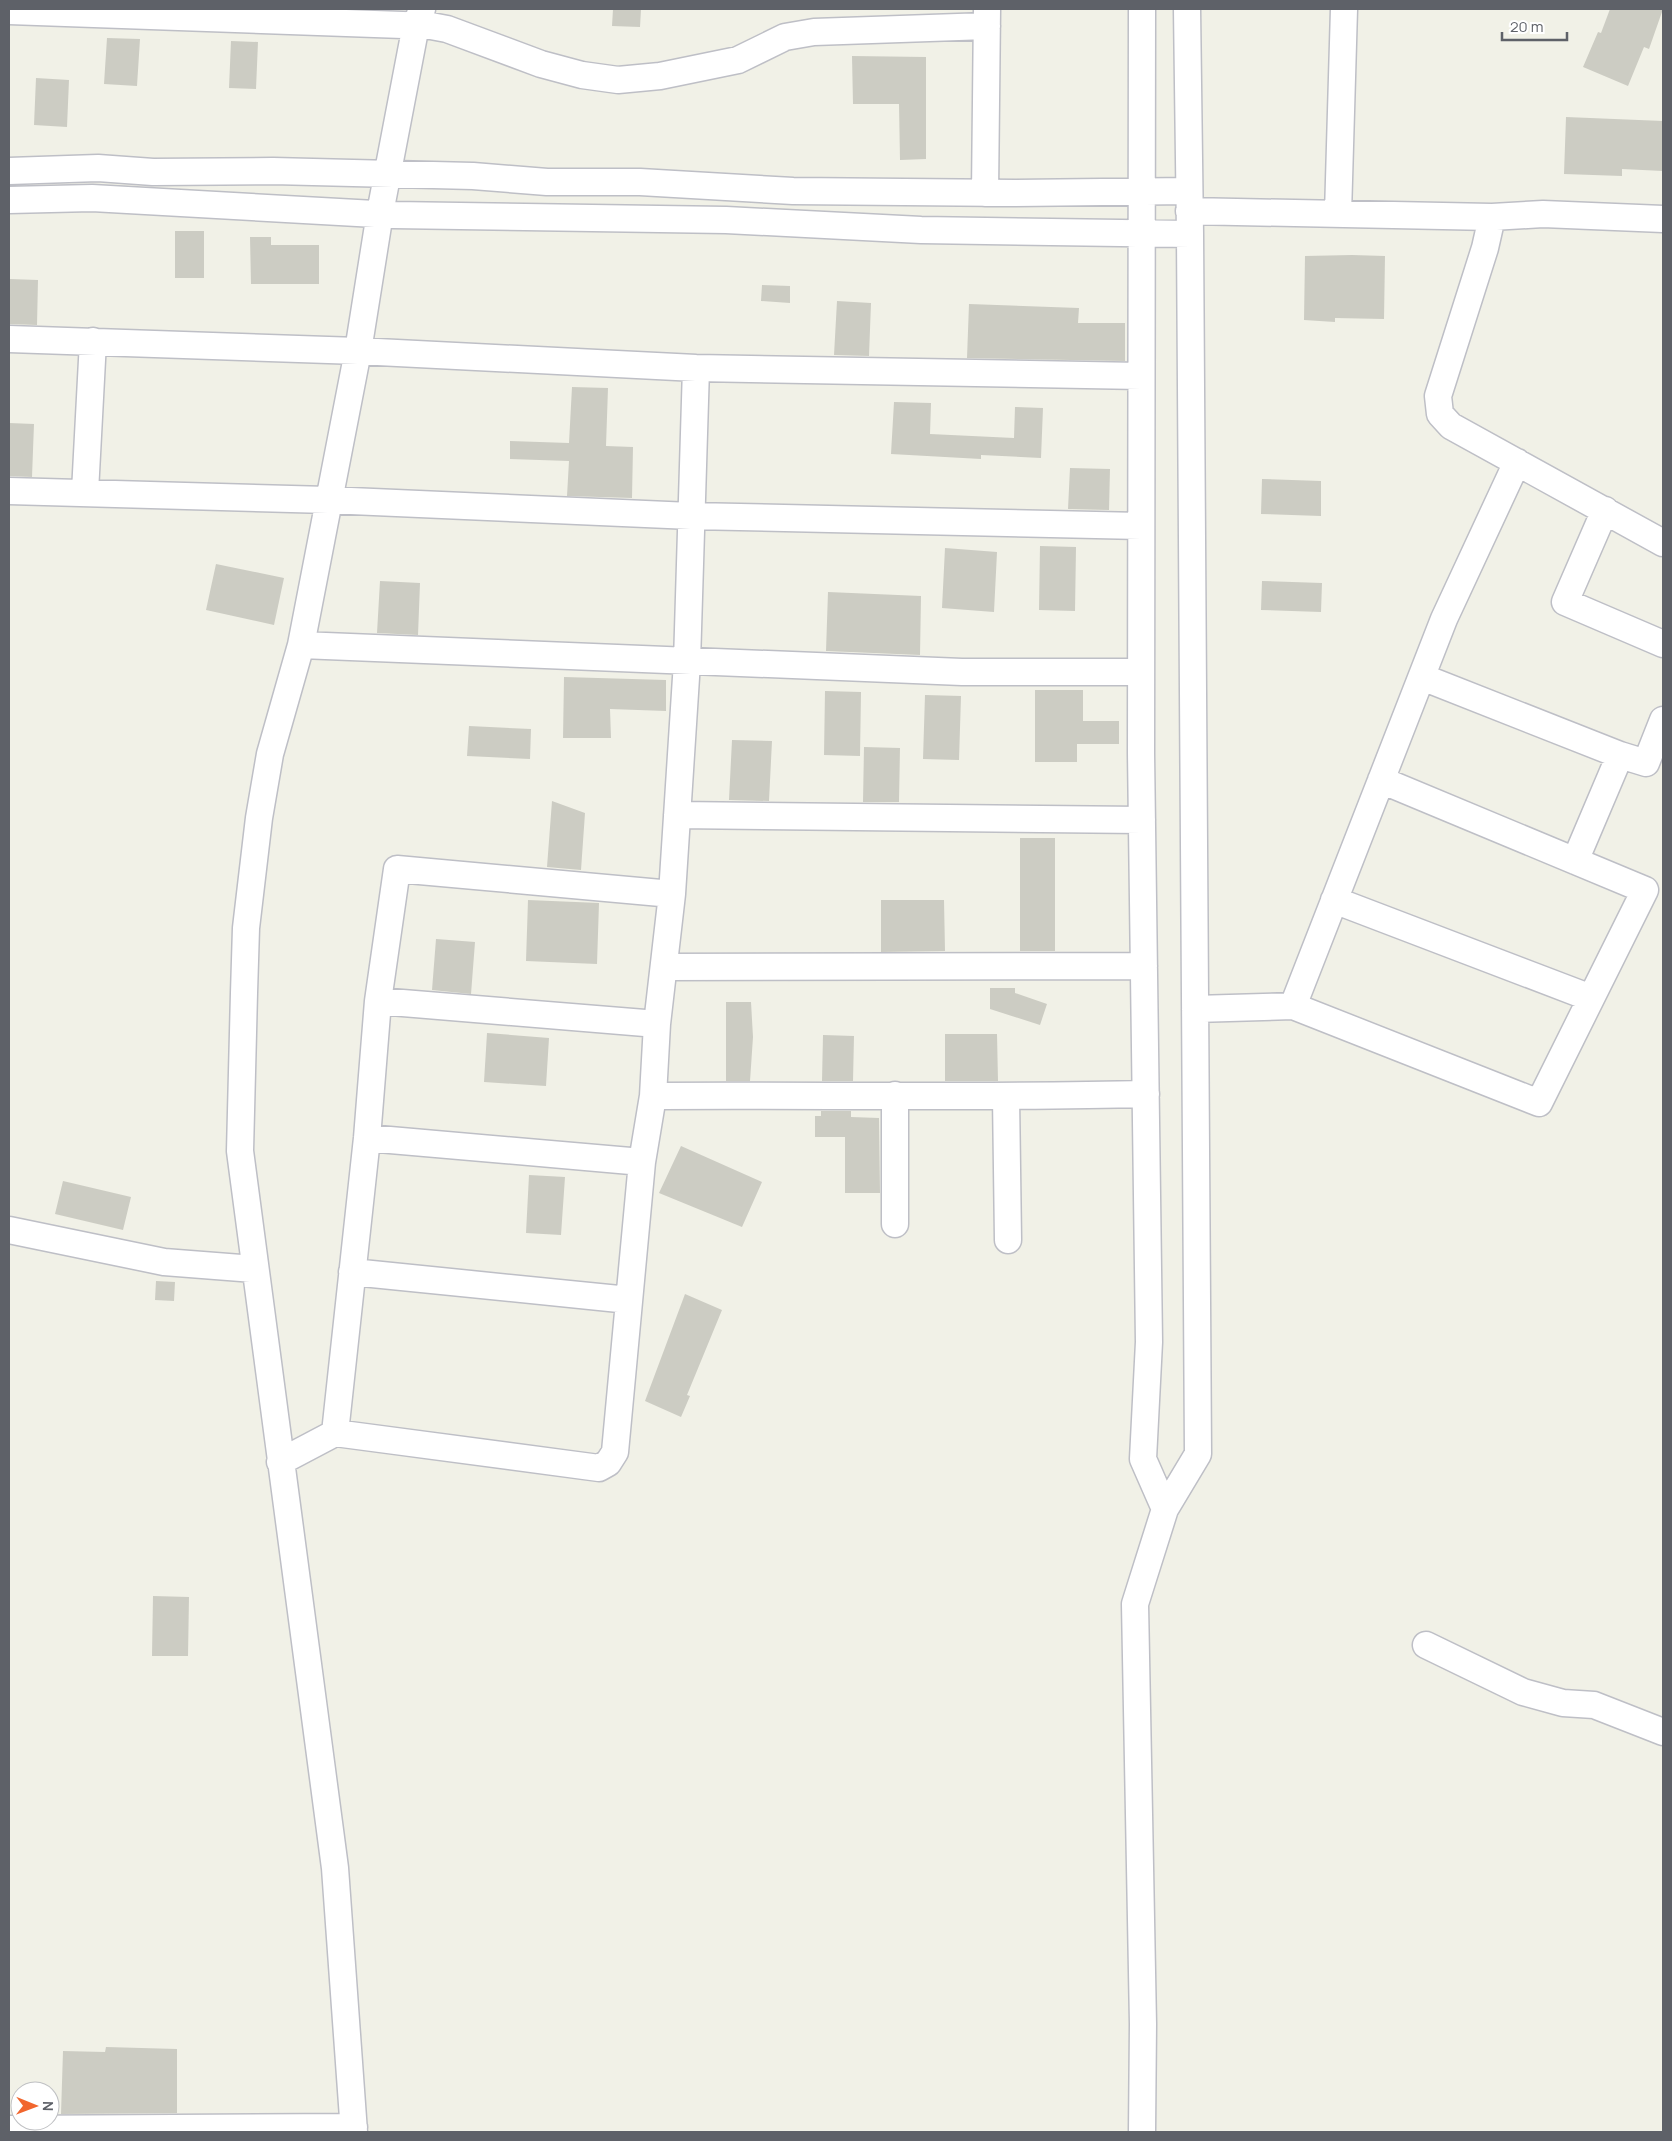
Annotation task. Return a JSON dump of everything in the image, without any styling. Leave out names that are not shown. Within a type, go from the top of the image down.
[{"type":"street","points":[[1142,9],[1141,672],[1149,1342],[1143,1459],[1165,1509]]},
{"type":"street","points":[[1142,2132],[1142,2004],[1135,1604],[1165,1509],[1198,1454],[1187,9]]},
{"type":"street","points":[[1338,214],[1344,9]]},
{"type":"street","points":[[9,11],[419,17],[540,64],[582,76],[618,80],[660,76],[738,60],[786,37],[814,32],[987,18],[985,193]]},
{"type":"street","points":[[9,2129],[354,2130],[335,1868],[254,1269],[240,1151],[246,928],[259,818],[270,754],[301,645],[358,351],[380,213],[419,17]]},
{"type":"street","points":[[9,171],[98,168],[153,172],[272,171],[473,176],[547,182],[640,182],[794,191],[985,193],[1143,191],[1189,212],[1492,216],[1543,214],[1663,219]]},
{"type":"street","points":[[9,200],[92,198],[180,201],[380,213],[726,220],[921,230],[1141,234],[1189,212]]},
{"type":"street","points":[[1492,216],[1485,248],[1438,396],[1440,414],[1451,426],[1663,543]]},
{"type":"street","points":[[9,339],[358,351],[696,368],[1141,376]]},
{"type":"street","points":[[85,492],[93,341]]},
{"type":"street","points":[[280,1462],[335,1433],[599,1468],[608,1463],[615,1452],[642,1162],[653,1096],[656,1024],[665,967],[672,894],[687,662],[696,368]]},
{"type":"street","points":[[1293,1006],[1444,619],[1517,462]]},
{"type":"street","points":[[9,491],[328,500],[691,516],[1141,526]]},
{"type":"street","points":[[1605,510],[1565,602],[1663,644]]},
{"type":"street","points":[[301,645],[962,672],[1141,672]]},
{"type":"street","points":[[1422,677],[1620,755],[1646,763],[1663,720]]},
{"type":"street","points":[[1575,861],[1620,755]]},
{"type":"street","points":[[1195,1009],[1293,1006],[1539,1103],[1645,890],[1381,780]]},
{"type":"street","points":[[677,815],[1142,820]]},
{"type":"street","points":[[335,1433],[367,1138],[378,1001],[397,869],[672,894]]},
{"type":"street","points":[[1334,900],[1591,998]]},
{"type":"street","points":[[665,967],[1144,966]]},
{"type":"street","points":[[378,1001],[656,1024]]},
{"type":"street","points":[[653,1096],[895,1095],[1006,1097],[1146,1094]]},
{"type":"street","points":[[895,1095],[895,1224]]},
{"type":"street","points":[[1006,1097],[1008,1240]]},
{"type":"street","points":[[367,1138],[642,1162]]},
{"type":"street","points":[[9,1230],[164,1262],[254,1269]]},
{"type":"street","points":[[352,1272],[629,1300]]},
{"type":"street","points":[[1426,1645],[1523,1692],[1563,1703],[1594,1705],[1663,1732]]},
{"type":"building","points":[[613,9],[641,9],[640,27],[612,26]]},
{"type":"building","points":[[1610,9],[1663,9],[1649,49],[1644,47],[1628,86],[1583,67],[1598,32],[1601,33]]},
{"type":"building","points":[[107,38],[140,39],[137,86],[104,84]]},
{"type":"building","points":[[231,41],[258,42],[256,89],[229,88]]},
{"type":"building","points":[[852,56],[926,57],[926,159],[900,160],[899,104],[853,104]]},
{"type":"building","points":[[36,78],[69,80],[67,127],[34,125]]},
{"type":"building","points":[[1566,117],[1663,121],[1663,171],[1622,169],[1622,176],[1564,174]]},
{"type":"building","points":[[175,231],[204,231],[204,278],[175,278]]},
{"type":"building","points":[[250,237],[271,237],[271,245],[319,245],[319,284],[251,284]]},
{"type":"building","points":[[1305,256],[1385,256],[1384,319],[1335,318],[1335,322],[1304,320]]},
{"type":"building","points":[[9,279],[38,280],[37,325],[9,324]]},
{"type":"building","points":[[762,285],[790,286],[790,303],[761,301]]},
{"type":"building","points":[[837,301],[871,303],[869,356],[834,355]]},
{"type":"building","points":[[969,304],[1079,308],[1078,323],[1125,323],[1125,361],[967,358]]},
{"type":"building","points":[[572,387],[608,388],[606,446],[633,447],[632,498],[567,496],[569,461],[510,459],[510,441],[569,443]]},
{"type":"building","points":[[894,402],[931,403],[930,434],[1014,438],[1015,407],[1043,408],[1041,458],[981,455],[981,459],[891,454]]},
{"type":"building","points":[[9,423],[34,424],[32,477],[9,476]]},
{"type":"building","points":[[1070,468],[1110,469],[1109,510],[1068,509]]},
{"type":"building","points":[[1262,479],[1321,481],[1321,516],[1261,514]]},
{"type":"building","points":[[1040,546],[1076,547],[1075,611],[1039,610]]},
{"type":"building","points":[[945,548],[997,552],[994,612],[942,608]]},
{"type":"building","points":[[216,564],[284,578],[274,625],[206,610]]},
{"type":"building","points":[[380,581],[420,583],[418,635],[377,633]]},
{"type":"building","points":[[1262,581],[1322,583],[1321,612],[1261,610]]},
{"type":"building","points":[[828,592],[921,596],[920,655],[826,651]]},
{"type":"building","points":[[564,677],[666,680],[666,711],[610,709],[611,738],[563,738]]},
{"type":"building","points":[[1035,690],[1083,690],[1083,721],[1119,721],[1119,744],[1077,744],[1077,762],[1035,762]]},
{"type":"building","points":[[825,691],[861,692],[860,756],[824,755]]},
{"type":"building","points":[[925,695],[961,696],[959,760],[923,759]]},
{"type":"building","points":[[469,726],[531,729],[530,759],[467,756]]},
{"type":"building","points":[[732,740],[772,741],[769,801],[729,800]]},
{"type":"building","points":[[864,747],[900,748],[899,802],[863,802]]},
{"type":"building","points":[[552,801],[585,813],[581,870],[547,867]]},
{"type":"building","points":[[1020,838],[1055,838],[1055,951],[1020,951]]},
{"type":"building","points":[[528,900],[599,903],[597,964],[526,961]]},
{"type":"building","points":[[881,900],[944,900],[945,951],[881,952]]},
{"type":"building","points":[[436,939],[475,942],[471,994],[432,990]]},
{"type":"building","points":[[990,988],[1015,988],[1015,993],[1047,1004],[1040,1025],[990,1009]]},
{"type":"building","points":[[726,1002],[751,1002],[753,1037],[750,1081],[726,1081]]},
{"type":"building","points":[[487,1033],[549,1038],[546,1086],[484,1082]]},
{"type":"building","points":[[945,1034],[997,1034],[998,1081],[945,1081]]},
{"type":"building","points":[[823,1035],[854,1036],[853,1081],[822,1081]]},
{"type":"building","points":[[821,1111],[851,1111],[851,1117],[879,1118],[880,1193],[845,1193],[845,1137],[815,1137],[815,1116],[821,1116]]},
{"type":"building","points":[[681,1146],[762,1182],[742,1227],[659,1193]]},
{"type":"building","points":[[529,1175],[565,1177],[561,1235],[526,1233]]},
{"type":"building","points":[[63,1181],[131,1197],[123,1230],[55,1214]]},
{"type":"building","points":[[156,1281],[175,1282],[174,1301],[155,1300]]},
{"type":"building","points":[[685,1294],[722,1310],[687,1395],[690,1396],[681,1417],[645,1401]]},
{"type":"building","points":[[153,1596],[189,1597],[188,1656],[152,1656]]},
{"type":"building","points":[[106,2047],[177,2049],[177,2113],[61,2114],[63,2051],[105,2052]]}]
